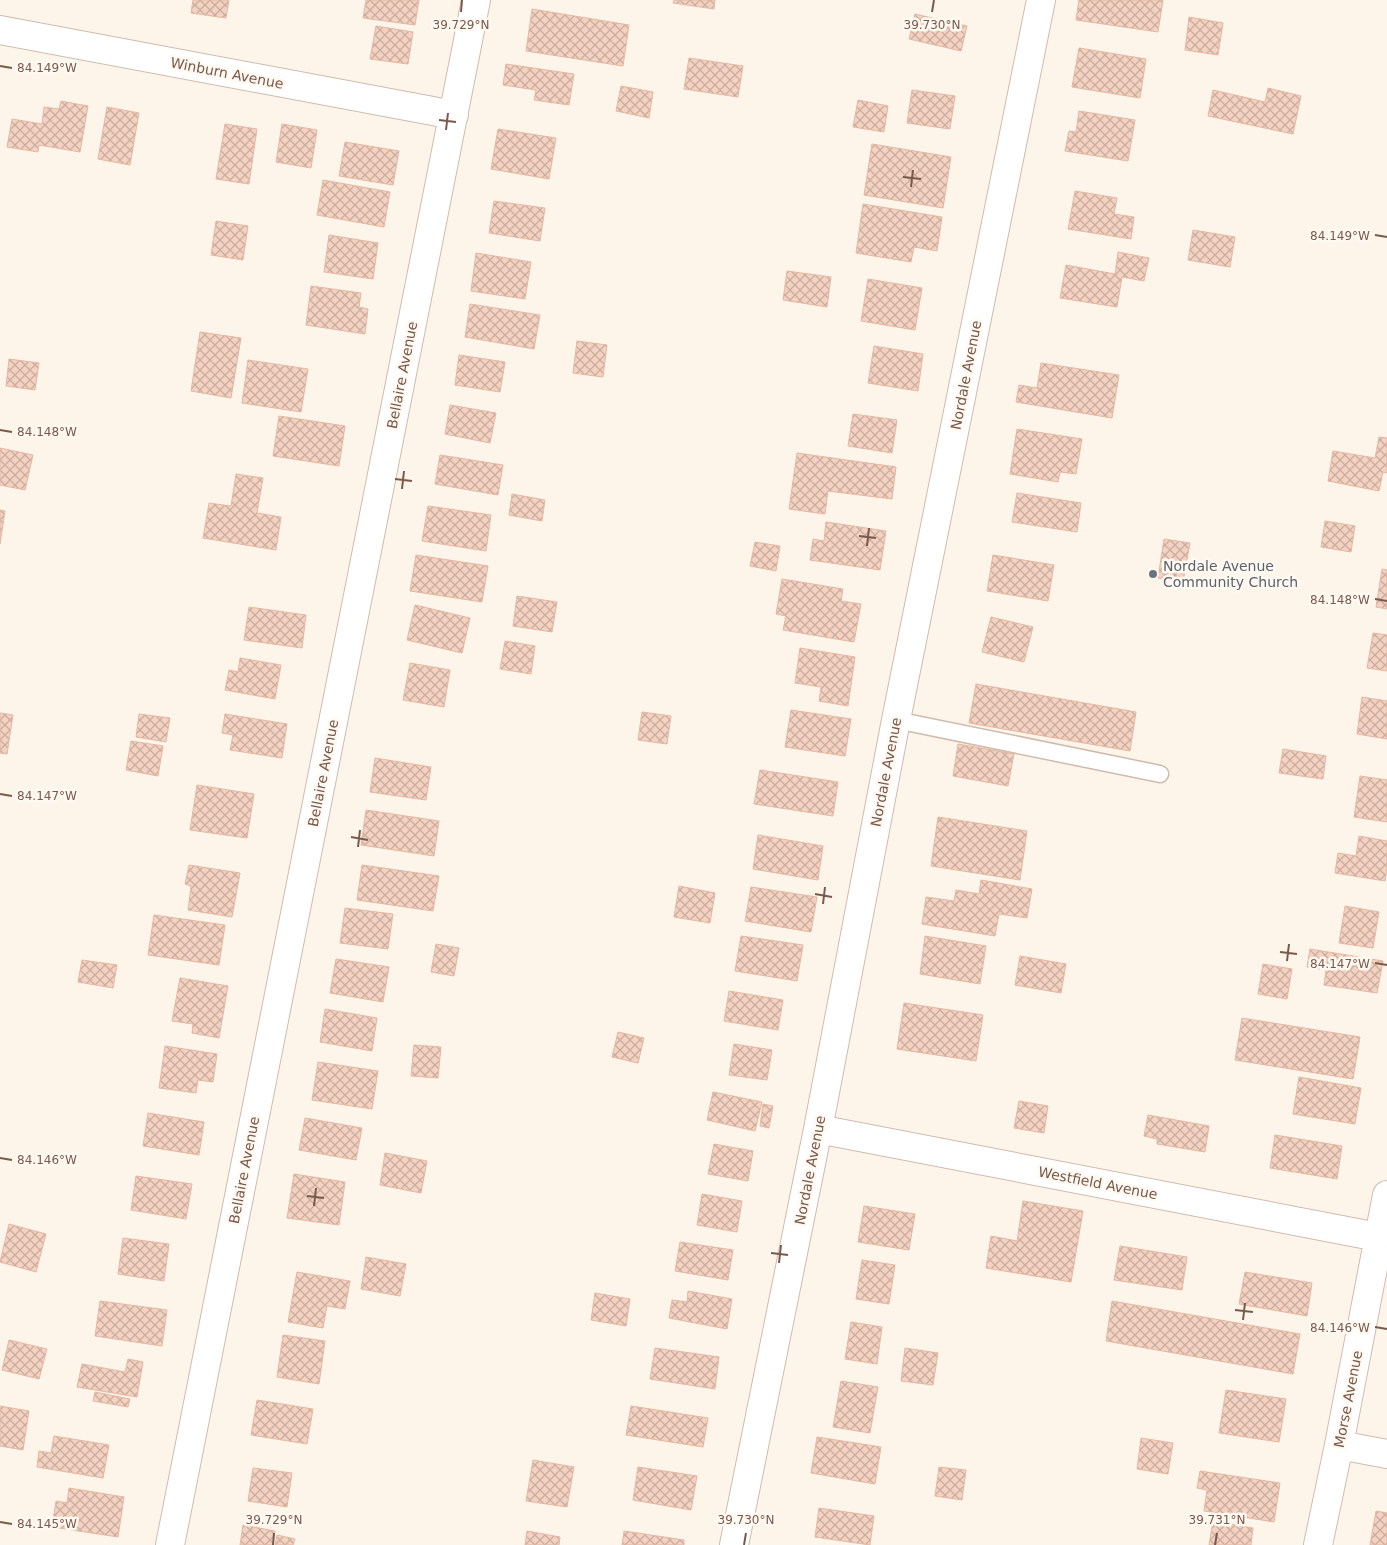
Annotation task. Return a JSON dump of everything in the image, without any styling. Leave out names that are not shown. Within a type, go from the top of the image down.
[{"type":"street","name":"Bellaire Avenue","points":[[170,1545],[476,0]]},
{"type":"street","name":"Nordale Avenue","points":[[734,1545],[818,1129],[896,720],[1041,0]]},
{"type":"street","name":"Winburn Avenue","points":[[0,30],[454,115]]},
{"type":"street","name":"Westfield Avenue","points":[[818,1129],[1382,1231]]},
{"type":"street","name":"Morse Avenue","points":[[1318,1545],[1340,1445],[1382,1231],[1387,1195]]},
{"type":"street","points":[[1340,1445],[1387,1454]]},
{"type":"lane","points":[[896,720],[1160,774]]},
{"type":"building","points":[[193,0],[229,0],[226,18],[191,13]]},
{"type":"building","points":[[366,0],[419,0],[415,25],[363,18]]},
{"type":"building","points":[[674,0],[715,0],[714,9],[673,3]]},
{"type":"building","points":[[1079,0],[1163,0],[1158,32],[1076,20]]},
{"type":"building","points":[[532,9],[629,25],[623,66],[526,51]]},
{"type":"building","points":[[915,14],[967,26],[961,51],[909,39]]},
{"type":"building","points":[[1189,17],[1223,23],[1218,55],[1185,50]]},
{"type":"building","points":[[376,26],[413,32],[408,64],[370,59]]},
{"type":"building","points":[[1079,48],[1146,59],[1140,98],[1072,87]]},
{"type":"building","points":[[689,58],[743,66],[738,97],[684,89]]},
{"type":"building","points":[[506,64],[574,74],[569,105],[534,100],[536,90],[503,85]]},
{"type":"building","points":[[621,86],[653,92],[649,118],[616,111]]},
{"type":"building","points":[[1268,88],[1301,96],[1293,134],[1208,116],[1213,90],[1265,102]]},
{"type":"building","points":[[912,90],[955,96],[950,129],[907,123]]},
{"type":"building","points":[[858,100],[888,106],[884,132],[853,127]]},
{"type":"building","points":[[61,101],[88,106],[80,152],[39,145],[38,152],[7,147],[12,119],[42,124],[44,107],[59,109]]},
{"type":"building","points":[[107,107],[139,113],[130,165],[98,159]]},
{"type":"building","points":[[1079,111],[1135,120],[1128,161],[1065,151],[1069,131],[1076,132]]},
{"type":"building","points":[[225,124],[257,129],[249,184],[216,179]]},
{"type":"building","points":[[282,124],[317,130],[311,168],[276,162]]},
{"type":"building","points":[[498,129],[556,138],[549,179],[491,169]]},
{"type":"building","points":[[345,142],[399,151],[393,185],[339,176]]},
{"type":"building","points":[[872,144],[951,157],[943,208],[864,195]]},
{"type":"building","points":[[323,180],[390,192],[384,227],[317,215]]},
{"type":"building","points":[[1075,191],[1117,198],[1114,214],[1134,217],[1131,239],[1068,229]]},
{"type":"building","points":[[494,201],[545,208],[540,241],[489,233]]},
{"type":"building","points":[[863,204],[942,217],[937,251],[914,247],[911,262],[856,253]]},
{"type":"building","points":[[216,221],[248,226],[243,260],[211,255]]},
{"type":"building","points":[[1193,230],[1235,237],[1230,267],[1188,260]]},
{"type":"building","points":[[329,235],[378,243],[373,279],[324,272]]},
{"type":"building","points":[[1118,252],[1149,258],[1144,281],[1122,277],[1117,307],[1060,298],[1066,265],[1115,274]]},
{"type":"building","points":[[476,253],[531,262],[525,299],[471,291]]},
{"type":"building","points":[[787,271],[831,277],[827,307],[783,300]]},
{"type":"building","points":[[868,279],[922,288],[915,330],[861,321]]},
{"type":"building","points":[[311,286],[361,293],[359,307],[368,309],[365,334],[306,325]]},
{"type":"building","points":[[470,304],[540,315],[534,349],[465,337]]},
{"type":"building","points":[[200,332],[241,338],[231,398],[191,391]]},
{"type":"building","points":[[577,341],[607,345],[603,377],[573,373]]},
{"type":"building","points":[[874,346],[923,354],[918,391],[868,383]]},
{"type":"building","points":[[459,355],[505,362],[500,392],[455,385]]},
{"type":"building","points":[[9,359],[39,363],[35,390],[6,386]]},
{"type":"building","points":[[248,360],[308,369],[301,412],[242,403]]},
{"type":"building","points":[[1041,363],[1119,375],[1112,418],[1016,402],[1019,385],[1037,388]]},
{"type":"building","points":[[450,405],[496,413],[490,443],[445,434]]},
{"type":"building","points":[[853,414],[897,420],[892,453],[848,446]]},
{"type":"building","points":[[279,416],[345,426],[339,466],[273,456]]},
{"type":"building","points":[[1017,429],[1082,439],[1076,474],[1060,472],[1058,482],[1010,474]]},
{"type":"building","points":[[1379,437],[1387,438],[1387,473],[1383,472],[1379,491],[1328,481],[1333,451],[1375,458]]},
{"type":"building","points":[[0,448],[33,455],[25,490],[0,485]]},
{"type":"building","points":[[797,453],[896,467],[892,499],[828,491],[825,514],[789,509]]},
{"type":"building","points":[[440,455],[503,465],[498,495],[435,484]]},
{"type":"building","points":[[236,474],[263,478],[257,513],[281,517],[276,550],[203,538],[209,503],[231,506]]},
{"type":"building","points":[[1017,493],[1081,503],[1077,532],[1012,522]]},
{"type":"building","points":[[512,494],[545,500],[542,521],[509,515]]},
{"type":"building","points":[[428,506],[491,515],[486,551],[422,541]]},
{"type":"building","points":[[0,510],[5,511],[0,544]]},
{"type":"building","points":[[1325,521],[1355,526],[1351,552],[1321,547]]},
{"type":"building","points":[[826,522],[886,531],[880,570],[810,560],[813,539],[824,541]]},
{"type":"building","points":[[1164,539],[1190,543],[1183,582],[1158,578]]},
{"type":"building","points":[[755,542],[780,546],[776,571],[750,566]]},
{"type":"building","points":[[416,555],[488,566],[482,602],[410,591]]},
{"type":"building","points":[[993,555],[1054,565],[1048,601],[987,591]]},
{"type":"building","points":[[1382,569],[1387,570],[1387,609],[1376,607]]},
{"type":"building","points":[[782,579],[843,589],[841,601],[861,604],[854,642],[783,630],[786,616],[776,614]]},
{"type":"building","points":[[517,596],[557,602],[552,632],[513,626]]},
{"type":"building","points":[[415,605],[470,618],[462,653],[407,640]]},
{"type":"building","points":[[249,607],[306,615],[302,648],[244,640]]},
{"type":"building","points":[[991,617],[1033,627],[1024,662],[982,652]]},
{"type":"building","points":[[1373,633],[1387,635],[1387,671],[1367,668]]},
{"type":"building","points":[[505,641],[535,646],[531,674],[500,669]]},
{"type":"building","points":[[800,648],[855,657],[848,706],[819,701],[821,687],[795,683]]},
{"type":"building","points":[[240,658],[281,665],[275,699],[225,690],[229,670],[238,672]]},
{"type":"building","points":[[410,663],[450,670],[444,707],[403,700]]},
{"type":"building","points":[[976,684],[1136,712],[1130,751],[969,723]]},
{"type":"building","points":[[1362,697],[1387,701],[1387,739],[1357,734]]},
{"type":"building","points":[[791,710],[851,719],[845,756],[785,747]]},
{"type":"building","points":[[642,712],[671,716],[667,744],[638,740]]},
{"type":"building","points":[[0,713],[13,715],[7,754],[0,753]]},
{"type":"building","points":[[139,714],[170,718],[166,742],[136,737]]},
{"type":"building","points":[[225,714],[287,724],[282,758],[230,750],[233,735],[222,733]]},
{"type":"building","points":[[131,741],[163,746],[158,776],[126,770]]},
{"type":"building","points":[[958,744],[1014,754],[1008,786],[953,776]]},
{"type":"building","points":[[1283,749],[1326,756],[1323,779],[1279,773]]},
{"type":"building","points":[[375,758],[431,767],[426,800],[370,792]]},
{"type":"building","points":[[760,770],[838,782],[833,816],[754,804]]},
{"type":"building","points":[[1360,776],[1387,780],[1387,822],[1354,817]]},
{"type":"building","points":[[197,785],[254,794],[247,838],[190,830]]},
{"type":"building","points":[[366,810],[439,821],[434,856],[361,845]]},
{"type":"building","points":[[938,817],[1027,831],[1020,880],[931,866]]},
{"type":"building","points":[[758,835],[823,846],[818,880],[753,869]]},
{"type":"building","points":[[1359,836],[1387,841],[1385,881],[1335,873],[1338,853],[1356,856]]},
{"type":"building","points":[[189,865],[240,873],[232,917],[188,910],[191,886],[185,884]]},
{"type":"building","points":[[362,865],[439,876],[433,911],[357,900]]},
{"type":"building","points":[[981,880],[1032,889],[1027,918],[999,914],[995,936],[922,924],[926,897],[954,901],[956,890],[979,894]]},
{"type":"building","points":[[679,886],[715,893],[710,923],[674,917]]},
{"type":"building","points":[[751,887],[817,897],[811,932],[745,921]]},
{"type":"building","points":[[1345,906],[1379,912],[1373,948],[1339,943]]},
{"type":"building","points":[[345,908],[393,914],[388,949],[340,943]]},
{"type":"building","points":[[154,915],[225,925],[219,965],[148,955]]},
{"type":"building","points":[[741,936],[803,945],[797,981],[735,971]]},
{"type":"building","points":[[925,936],[986,946],[980,984],[920,974]]},
{"type":"building","points":[[436,944],[459,948],[454,976],[431,972]]},
{"type":"building","points":[[1310,949],[1383,961],[1377,993],[1324,985],[1326,970],[1307,967]]},
{"type":"building","points":[[1020,956],[1066,964],[1061,993],[1015,985]]},
{"type":"building","points":[[336,959],[389,967],[383,1002],[330,993]]},
{"type":"building","points":[[82,960],[117,965],[113,988],[78,982]]},
{"type":"building","points":[[1263,964],[1292,969],[1287,999],[1258,994]]},
{"type":"building","points":[[180,978],[228,986],[219,1038],[192,1033],[193,1024],[172,1021]]},
{"type":"building","points":[[729,991],[783,1000],[778,1030],[724,1021]]},
{"type":"building","points":[[904,1003],[983,1015],[976,1061],[897,1049]]},
{"type":"building","points":[[325,1009],[377,1018],[372,1051],[320,1042]]},
{"type":"building","points":[[1242,1018],[1360,1037],[1353,1079],[1235,1060]]},
{"type":"building","points":[[618,1032],[644,1038],[638,1063],[612,1057]]},
{"type":"building","points":[[734,1044],[772,1050],[767,1080],[729,1075]]},
{"type":"building","points":[[414,1045],[441,1047],[438,1078],[411,1076]]},
{"type":"building","points":[[165,1046],[217,1054],[213,1082],[198,1080],[196,1093],[159,1088]]},
{"type":"building","points":[[318,1062],[378,1071],[372,1109],[312,1100]]},
{"type":"building","points":[[1299,1077],[1361,1088],[1355,1124],[1293,1114]]},
{"type":"building","points":[[713,1092],[762,1102],[755,1131],[707,1120]]},
{"type":"building","points":[[1019,1101],[1048,1106],[1044,1133],[1014,1128]]},
{"type":"building","points":[[763,1104],[773,1106],[769,1128],[760,1126]]},
{"type":"building","points":[[148,1113],[204,1122],[199,1155],[143,1146]]},
{"type":"building","points":[[1148,1115],[1209,1126],[1205,1152],[1157,1144],[1157,1139],[1144,1136]]},
{"type":"building","points":[[305,1118],[362,1128],[356,1160],[299,1150]]},
{"type":"building","points":[[1275,1135],[1342,1146],[1337,1179],[1270,1168]]},
{"type":"building","points":[[714,1144],[753,1151],[748,1181],[708,1174]]},
{"type":"building","points":[[385,1153],[427,1161],[421,1193],[380,1185]]},
{"type":"building","points":[[294,1174],[345,1182],[339,1225],[287,1218]]},
{"type":"building","points":[[136,1176],[192,1184],[186,1219],[131,1210]]},
{"type":"building","points":[[702,1194],[742,1201],[737,1232],[697,1225]]},
{"type":"building","points":[[1023,1201],[1083,1211],[1071,1282],[986,1268],[991,1236],[1017,1241]]},
{"type":"building","points":[[864,1206],[915,1214],[909,1250],[858,1242]]},
{"type":"building","points":[[9,1224],[46,1234],[36,1272],[0,1262]]},
{"type":"building","points":[[123,1238],[169,1244],[164,1281],[118,1274]]},
{"type":"building","points":[[680,1242],[733,1250],[728,1280],[675,1271]]},
{"type":"building","points":[[1120,1246],[1187,1257],[1182,1290],[1114,1280]]},
{"type":"building","points":[[366,1257],[406,1264],[400,1296],[361,1289]]},
{"type":"building","points":[[862,1260],[895,1265],[889,1304],[856,1299]]},
{"type":"building","points":[[297,1272],[350,1281],[345,1309],[327,1306],[323,1328],[288,1322]]},
{"type":"building","points":[[1245,1272],[1312,1283],[1307,1316],[1239,1304]]},
{"type":"building","points":[[688,1291],[732,1299],[727,1329],[669,1318],[672,1300],[687,1302]]},
{"type":"building","points":[[595,1293],[630,1299],[626,1326],[591,1320]]},
{"type":"building","points":[[100,1301],[167,1310],[162,1346],[95,1336]]},
{"type":"building","points":[[1112,1301],[1300,1334],[1293,1374],[1106,1341]]},
{"type":"building","points":[[851,1322],[882,1327],[877,1364],[845,1359]]},
{"type":"building","points":[[283,1335],[325,1341],[319,1384],[277,1377]]},
{"type":"building","points":[[9,1340],[47,1349],[39,1379],[2,1370]]},
{"type":"building","points":[[655,1348],[719,1357],[715,1389],[650,1379]]},
{"type":"building","points":[[905,1348],[938,1353],[933,1385],[901,1381]]},
{"type":"building","points":[[128,1359],[143,1362],[137,1397],[77,1387],[82,1364],[125,1372]]},
{"type":"building","points":[[841,1381],[878,1387],[870,1433],[833,1427]]},
{"type":"building","points":[[1226,1390],[1286,1399],[1279,1442],[1219,1433]]},
{"type":"building","points":[[95,1392],[130,1399],[128,1407],[93,1401]]},
{"type":"building","points":[[257,1400],[313,1409],[307,1444],[251,1435]]},
{"type":"building","points":[[0,1406],[29,1411],[23,1450],[0,1446]]},
{"type":"building","points":[[631,1406],[708,1418],[703,1447],[626,1435]]},
{"type":"building","points":[[54,1436],[109,1445],[103,1478],[37,1467],[39,1451],[51,1453]]},
{"type":"building","points":[[817,1437],[881,1447],[875,1484],[811,1473]]},
{"type":"building","points":[[1141,1438],[1173,1443],[1168,1474],[1137,1469]]},
{"type":"building","points":[[533,1460],[574,1467],[567,1507],[526,1501]]},
{"type":"building","points":[[638,1467],[697,1476],[691,1510],[633,1500]]},
{"type":"building","points":[[939,1467],[966,1470],[962,1500],[935,1496]]},
{"type":"building","points":[[253,1468],[292,1473],[287,1507],[248,1501]]},
{"type":"building","points":[[1200,1471],[1280,1483],[1274,1522],[1204,1511],[1207,1490],[1197,1488]]},
{"type":"building","points":[[69,1488],[124,1497],[118,1537],[52,1527],[56,1501],[67,1503]]},
{"type":"building","points":[[819,1508],[874,1516],[870,1545],[815,1537]]},
{"type":"building","points":[[1376,1511],[1387,1513],[1387,1545],[1370,1545]]},
{"type":"building","points":[[1213,1521],[1253,1528],[1251,1545],[1209,1545]]},
{"type":"building","points":[[243,1525],[275,1531],[273,1545],[240,1545]]},
{"type":"building","points":[[527,1531],[560,1537],[559,1545],[525,1545]]},
{"type":"building","points":[[624,1531],[684,1540],[684,1545],[622,1545]]},
{"type":"building","points":[[277,1535],[295,1539],[293,1545],[275,1545]]},
{"type":"place","name":"Nordale Avenue Community Church","points":[[1153,574]]}]
